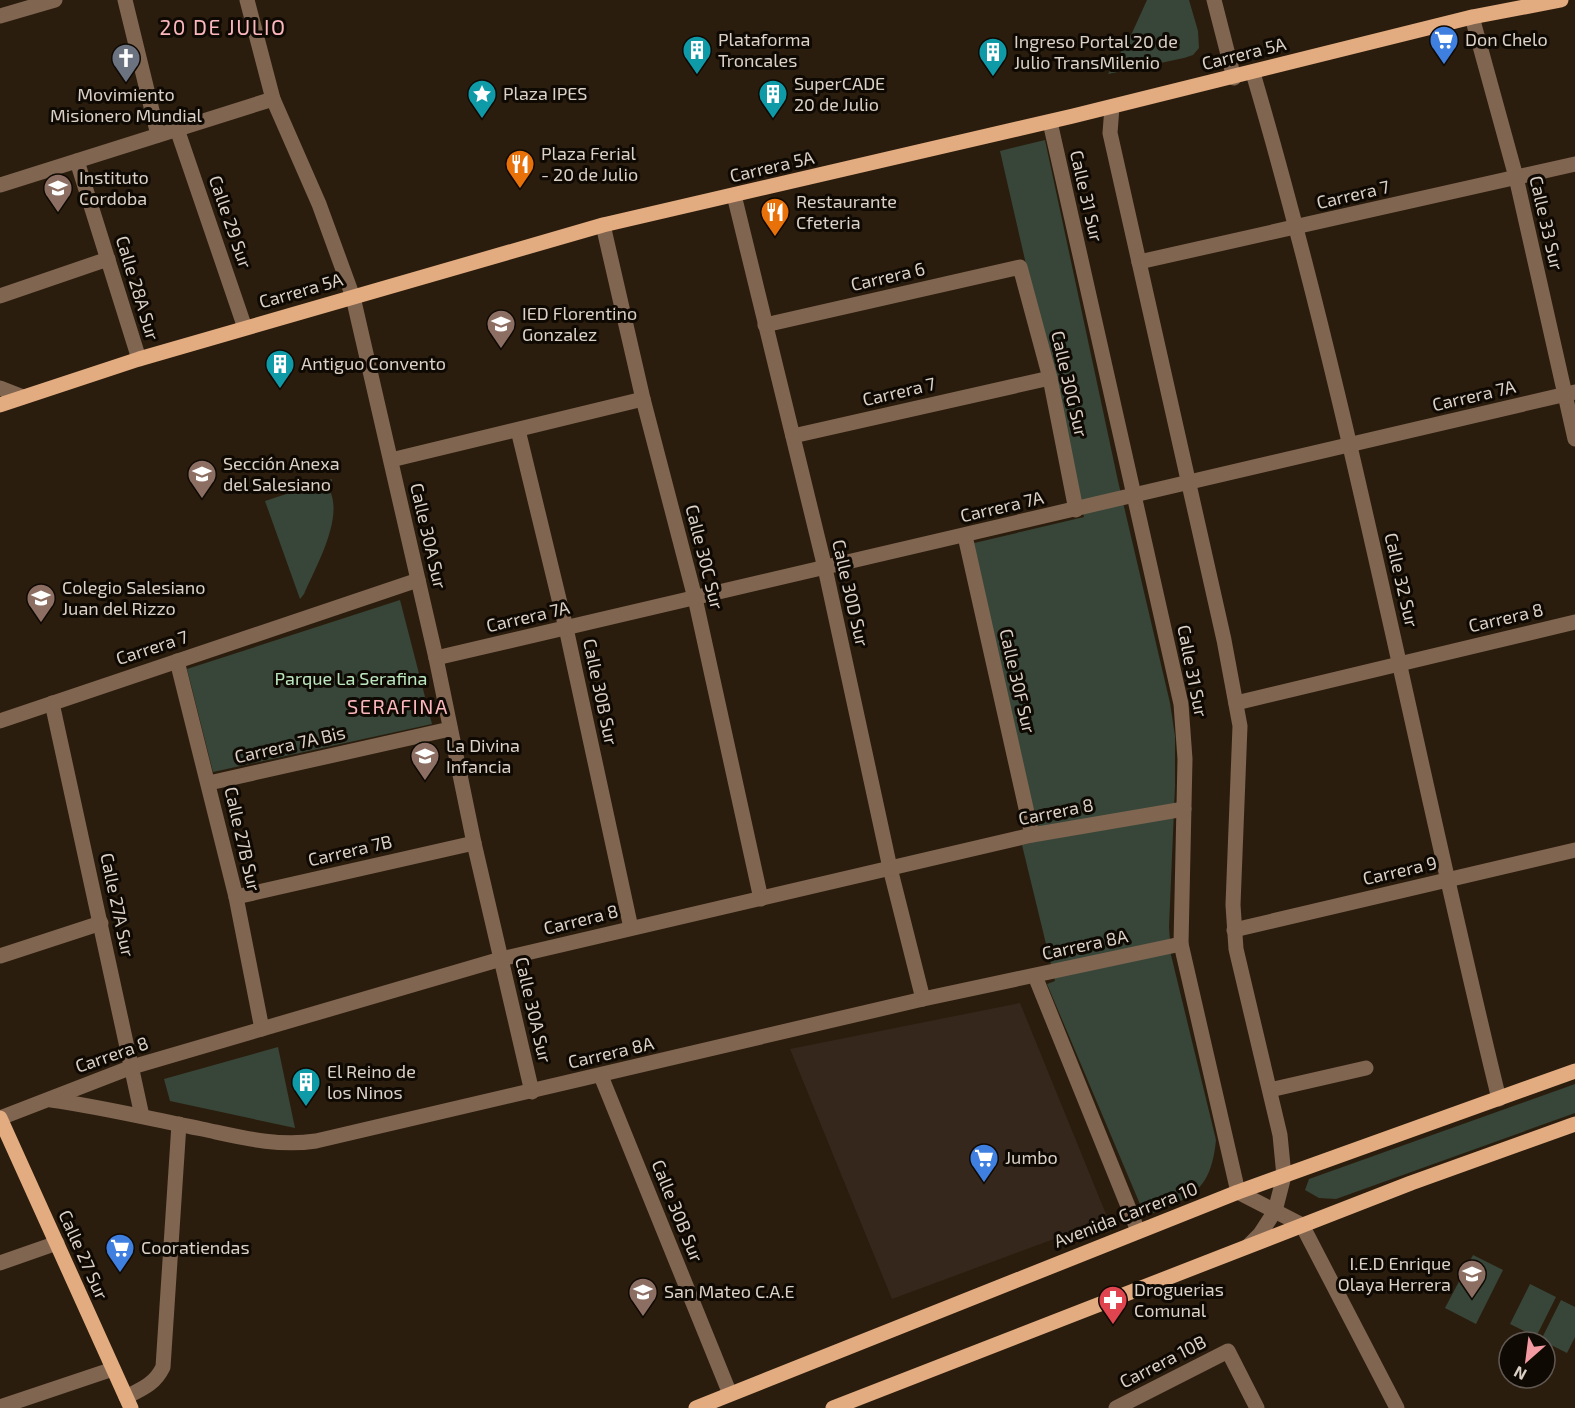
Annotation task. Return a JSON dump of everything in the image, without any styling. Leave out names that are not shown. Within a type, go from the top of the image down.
[{"type":"main road","name":"Carrera 5A","points":[[0,405],[139,359],[603,225],[1234,78],[1472,17],[1561,0]]},
{"type":"main road","name":"Avenida Carrera 10","points":[[696,1408],[1238,1192],[1575,1071]]},
{"type":"main road","name":"Calle 27 Sur","points":[[0,1118],[128,1402]]},
{"type":"main road","points":[[833,1408],[865,1402],[1248,1246],[1575,1124]]},
{"type":"street","points":[[0,16],[55,0]]},
{"type":"street","points":[[125,0],[158,135]]},
{"type":"street","name":"Calle 30A Sur","points":[[247,0],[273,99],[318,204],[353,297],[436,658],[474,843],[532,1092]]},
{"type":"street","points":[[1214,0],[1234,78]]},
{"type":"street","name":"Calle 33 Sur","points":[[1472,17],[1516,177],[1570,393],[1575,440]]},
{"type":"street","name":"Calle 32 Sur","points":[[1253,73],[1298,227],[1499,1099]]},
{"type":"street","points":[[0,185],[273,99]]},
{"type":"street","name":"Calle 31 Sur","points":[[1112,106],[1110,133],[1236,703],[1240,746],[1234,930],[1240,971],[1280,1135],[1284,1176],[1275,1211],[1260,1234],[1248,1246]]},
{"type":"street","name":"Calle 31 Sur","points":[[1050,122],[1181,704],[1185,759],[1181,944],[1238,1192]]},
{"type":"street","name":"Calle 29 Sur","points":[[177,129],[245,328]]},
{"type":"street","name":"Calle 28A Sur","points":[[77,161],[139,359]]},
{"type":"street","name":"Carrera 7","points":[[1139,262],[1575,164]]},
{"type":"street","name":"Calle 30D Sur","points":[[734,195],[825,568],[890,868],[923,999]]},
{"type":"street","name":"Calle 30C Sur","points":[[603,225],[643,399],[695,598],[761,899]]},
{"type":"street","points":[[0,296],[108,259]]},
{"type":"street","name":"Carrera 6","points":[[765,326],[1020,267]]},
{"type":"street","name":"Calle 30G Sur","points":[[1020,267],[1050,378],[1077,510]]},
{"type":"street","name":"Carrera 7","points":[[793,436],[1050,378]]},
{"type":"street","points":[[0,388],[23,398]]},
{"type":"street","name":"Carrera 7A","points":[[436,658],[1134,497],[1570,393]]},
{"type":"street","points":[[391,460],[643,399]]},
{"type":"street","name":"Calle 30B Sur","points":[[518,430],[566,628],[631,928]]},
{"type":"street","name":"Calle 30F Sur","points":[[965,536],[1032,835]]},
{"type":"street","name":"Carrera 7","points":[[0,721],[418,580]]},
{"type":"street","name":"Carrera 8","points":[[1236,703],[1575,622]]},
{"type":"street","name":"Calle 27B Sur","points":[[177,661],[236,897],[262,1029]]},
{"type":"street","name":"Calle 27A Sur","points":[[52,703],[142,1116]]},
{"type":"street","name":"Carrera 7A Bis","points":[[209,783],[450,729]]},
{"type":"street","name":"Carrera 8","points":[[0,1118],[132,1067],[501,959],[1032,835],[1184,808]]},
{"type":"street","name":"Carrera 7B","points":[[236,897],[474,843]]},
{"type":"street","name":"Carrera 9","points":[[1234,930],[1575,850]]},
{"type":"street","points":[[0,956],[100,923]]},
{"type":"street","name":"Carrera 8A","points":[[48,1099],[266,1142],[298,1144],[601,1076],[923,999],[1181,944]]},
{"type":"street","points":[[1035,976],[1138,1231]]},
{"type":"street","points":[[1270,1090],[1366,1068]]},
{"type":"street","name":"Calle 30B Sur","points":[[601,1076],[730,1394]]},
{"type":"street","points":[[128,1402],[158,1378],[164,1367],[179,1124]]},
{"type":"street","points":[[1238,1192],[1302,1225],[1397,1408]]},
{"type":"street","points":[[0,1263],[57,1243]]},
{"type":"street","name":"Carrera 10B","points":[[1116,1408],[1228,1351],[1257,1408]]},
{"type":"street","points":[[0,1407],[113,1369]]},
{"type":"shaded area","name":"Jumbo","points":[[1020,1003],[1108,1219],[892,1299],[790,1049]]},
{"type":"green space","points":[[1147,0],[1189,0],[1198,31],[1199,48],[1193,55],[1184,58],[1108,74],[1132,33]]},
{"type":"green space","points":[[1045,140],[1118,481],[1170,703],[1175,736],[1169,927],[1171,955],[1216,1140],[1209,1171],[1195,1191],[1174,1204],[1145,1216],[1047,984],[1055,981],[1022,845],[1038,841],[970,544],[1084,517],[1000,151]]},
{"type":"green space","points":[[332,479],[332,485],[327,486],[334,510],[328,540],[300,599],[265,501]]},
{"type":"green space","name":"Parque La Serafina","points":[[400,600],[432,724],[213,772],[187,669]]},
{"type":"green space","points":[[278,1047],[295,1128],[170,1101],[164,1079]]},
{"type":"green space","points":[[1575,1084],[1575,1113],[1336,1199],[1319,1198],[1305,1190],[1309,1179]]},
{"type":"green space","points":[[1473,1255],[1503,1270],[1476,1324],[1445,1308]]},
{"type":"green space","points":[[1530,1284],[1556,1297],[1540,1330],[1522,1330],[1510,1324]]},
{"type":"green space","points":[[1561,1300],[1575,1307],[1575,1337],[1567,1353],[1557,1348],[1557,1330],[1546,1330]]},
{"type":"place","name":"Don Chelo","points":[[1444,66]]},
{"type":"place","name":"Plataforma Troncales","points":[[697,76]]},
{"type":"place","name":"Ingreso Portal 20 de Julio TransMilenio","points":[[993,78]]},
{"type":"place","name":"Movimiento Misionero Mundial","points":[[126,84]]},
{"type":"place","name":"Plaza IPES","points":[[482,120]]},
{"type":"place","name":"SuperCADE 20 de Julio","points":[[773,120]]},
{"type":"place","name":"Plaza Ferial - 20 de Julio","points":[[520,190]]},
{"type":"place","name":"Instituto Cordoba","points":[[58,214]]},
{"type":"place","name":"Restaurante Cfeteria","points":[[775,238]]},
{"type":"place","name":"IED Florentino Gonzalez","points":[[501,350]]},
{"type":"place","name":"Antiguo Convento","points":[[280,390]]},
{"type":"place","name":"Sección Anexa del Salesiano","points":[[202,500]]},
{"type":"place","name":"Colegio Salesiano Juan del Rizzo","points":[[41,624]]},
{"type":"place","name":"La Divina Infancia","points":[[425,782]]},
{"type":"place","name":"El Reino de los Ninos","points":[[306,1108]]},
{"type":"place","name":"Jumbo","points":[[984,1184]]},
{"type":"place","name":"Cooratiendas","points":[[120,1274]]},
{"type":"place","name":"I.E.D Enrique Olaya Herrera","points":[[1472,1300]]},
{"type":"place","name":"San Mateo C.A.E","points":[[643,1318]]},
{"type":"place","name":"Droguerias Comunal","points":[[1113,1326]]},
{"type":"district","name":"20 DE JULIO","points":[[223,28]]},
{"type":"district","name":"SERAFINA","points":[[398,707]]}]
